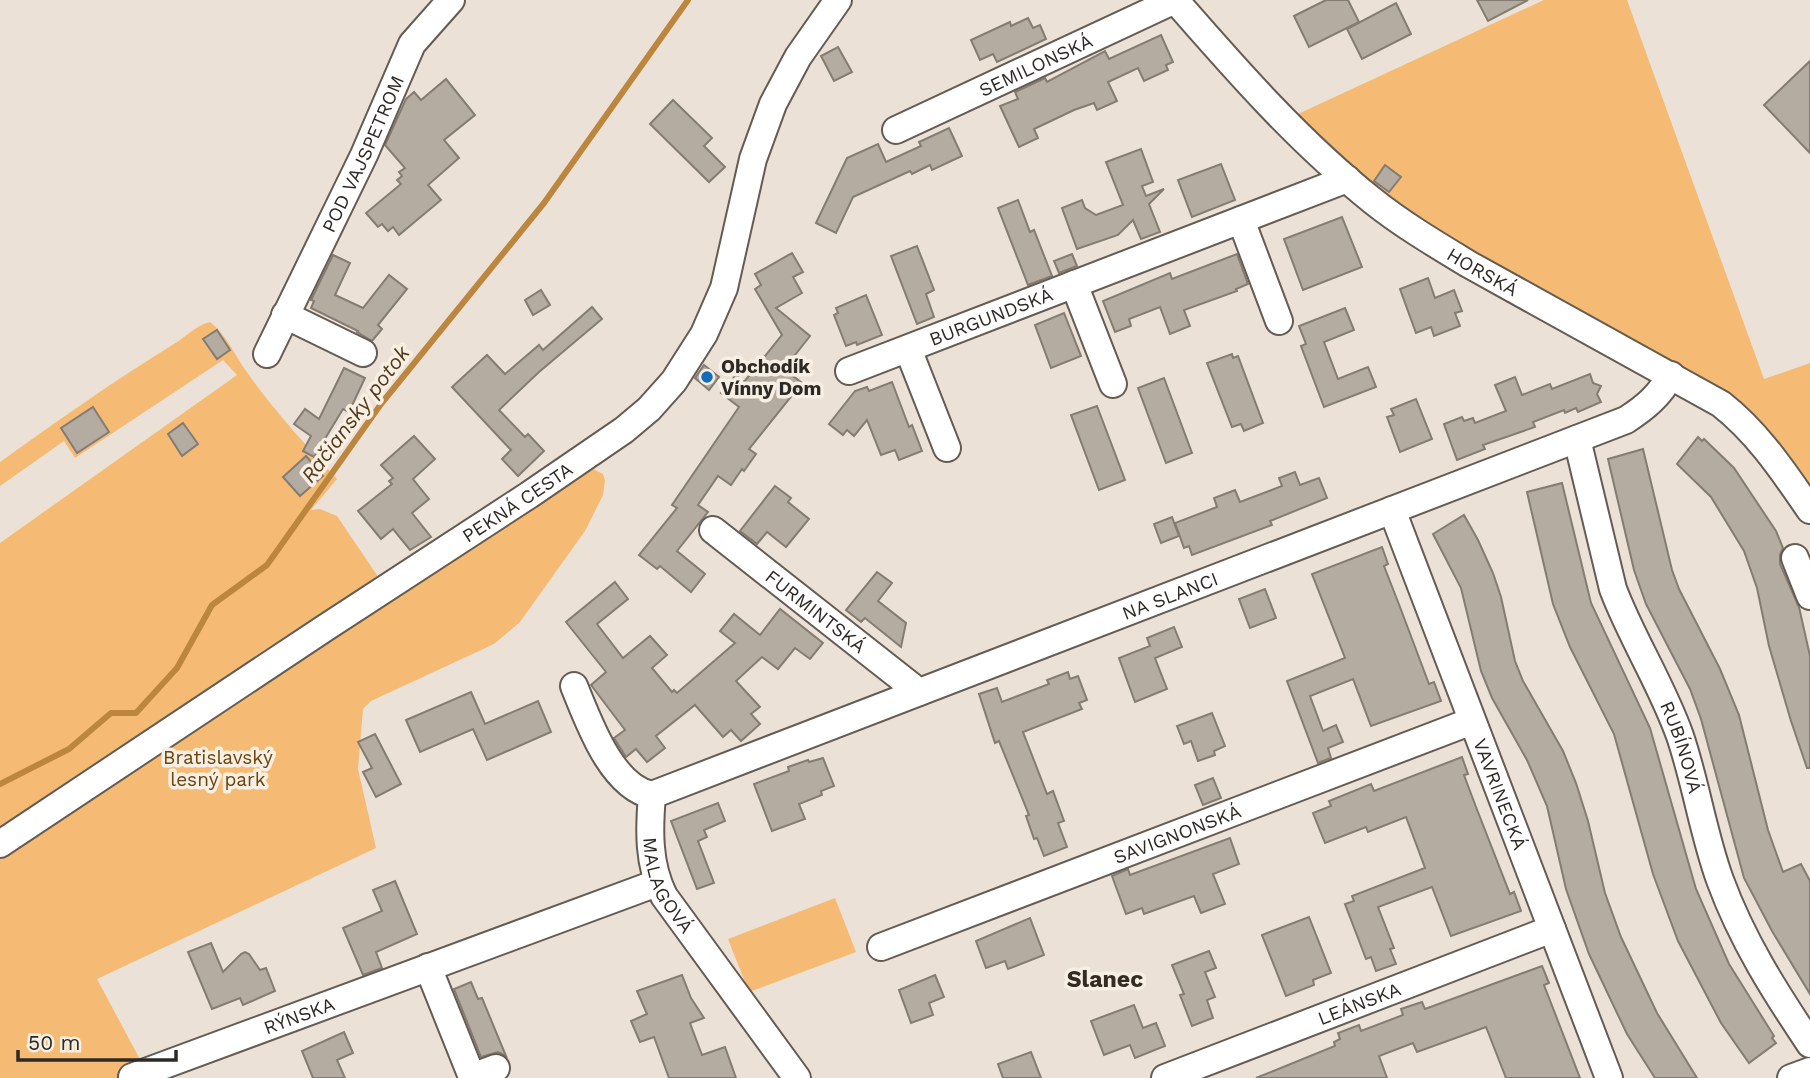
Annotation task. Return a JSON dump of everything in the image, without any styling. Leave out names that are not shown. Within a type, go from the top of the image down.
[{"type":"street","name":"POD VAJSPETROM","points":[[267,354],[364,155],[412,44],[451,0]]},
{"type":"street","name":"PEKNÁ CESTA","points":[[0,844],[529,495],[624,430],[649,409],[674,381],[704,334],[724,288],[753,159],[773,104],[798,57],[838,0]]},
{"type":"street","name":"SEMILONSKÁ","points":[[896,130],[1175,0]]},
{"type":"street","name":"HORSKÁ","points":[[1175,0],[1288,124],[1382,208],[1430,242],[1721,404],[1738,418],[1776,460],[1810,510]]},
{"type":"street","name":"BURGUNDSKÁ","points":[[849,371],[1347,179]]},
{"type":"street","points":[[1241,220],[1279,321]]},
{"type":"street","name":"BURGUNDSKÁ","points":[[1074,284],[1113,384]]},
{"type":"street","points":[[285,315],[363,352]]},
{"type":"street","name":"BURGUNDSKÁ","points":[[908,348],[947,448]]},
{"type":"street","name":"NA SLANCI","points":[[652,795],[1626,420],[1650,405],[1671,375]]},
{"type":"street","name":"RUBÍNOVÁ","points":[[1577,439],[1614,589],[1680,738],[1719,879],[1757,962],[1810,1044]]},
{"type":"street","name":"VAVRINECKÁ","points":[[1392,510],[1609,1078]]},
{"type":"street","name":"FURMINTSKÁ","points":[[713,530],[919,692]]},
{"type":"street","points":[[1796,558],[1810,596]]},
{"type":"street","points":[[574,685],[597,744],[635,788],[652,795]]},
{"type":"street","name":"SAVIGNONSKÁ","points":[[881,947],[1472,721]]},
{"type":"street","name":"MALAGOVÁ","points":[[652,795],[649,838],[657,883],[673,909],[797,1078]]},
{"type":"street","name":"RÝNSKA","points":[[145,1075],[657,883]]},
{"type":"street","name":"LEÁNSKA","points":[[1166,1078],[1552,929]]},
{"type":"street","points":[[428,967],[472,1077],[496,1068]]},
{"type":"street","points":[[1791,1078],[1810,1071]]},
{"type":"green space","points":[[1544,0],[1627,0],[1764,379],[1810,363],[1810,496],[1782,456],[1407,215],[1330,149],[1298,114]]},
{"type":"green space","name":"Bratislavský lesný park","points":[[210,322],[226,340],[269,402],[337,479],[311,510],[320,509],[337,516],[381,581],[583,471],[593,469],[603,474],[603,495],[585,531],[520,622],[494,644],[371,701],[363,709],[358,769],[376,848],[97,979],[150,1078],[0,1078],[0,543],[237,375],[223,360],[75,458],[64,441],[0,486],[0,462],[196,328]]},
{"type":"green space","points":[[835,898],[856,952],[749,992],[728,939]]},
{"type":"building","points":[[1326,0],[1348,0],[1359,22],[1309,47],[1294,16]]},
{"type":"building","points":[[1477,0],[1528,0],[1488,21]]},
{"type":"building","points":[[1396,3],[1411,34],[1362,59],[1347,29]]},
{"type":"building","points":[[1028,18],[1033,28],[1040,25],[1046,39],[997,62],[993,54],[980,60],[971,40],[1010,22],[1011,26]]},
{"type":"building","points":[[1161,35],[1173,62],[1166,65],[1168,70],[1144,81],[1138,68],[1108,82],[1117,101],[1097,110],[1094,103],[1074,110],[1034,129],[1038,138],[1019,147],[1000,106],[1018,99],[1015,92],[1045,78],[1047,82],[1105,51],[1109,59]]},
{"type":"building","points":[[838,47],[852,72],[834,81],[821,56]]},
{"type":"building","points":[[1810,61],[1810,153],[1764,105]]},
{"type":"building","points":[[446,79],[475,115],[444,140],[459,158],[428,185],[441,200],[399,235],[393,227],[388,231],[382,224],[378,227],[366,213],[401,184],[397,180],[402,176],[399,172],[405,168],[385,145],[406,99],[414,92],[421,100]]},
{"type":"building","points":[[673,100],[712,138],[704,146],[725,167],[709,182],[650,124]]},
{"type":"building","points":[[949,128],[962,156],[932,170],[930,165],[912,174],[910,171],[853,197],[836,233],[816,223],[847,158],[878,144],[886,162],[921,146],[919,142]]},
{"type":"building","points":[[1141,149],[1153,182],[1142,186],[1146,196],[1164,189],[1149,204],[1160,232],[1141,239],[1133,220],[1118,235],[1077,249],[1062,208],[1082,200],[1085,208],[1096,215],[1123,205],[1106,162]]},
{"type":"building","points":[[1221,164],[1235,200],[1192,217],[1178,180]]},
{"type":"building","points":[[1385,165],[1401,177],[1389,192],[1374,181]]},
{"type":"building","points":[[1018,200],[1030,232],[1034,230],[1052,276],[1028,285],[998,208]]},
{"type":"building","points":[[1342,217],[1362,267],[1303,290],[1284,239]]},
{"type":"building","points":[[917,246],[934,290],[926,294],[934,317],[917,324],[891,256]]},
{"type":"building","points":[[792,253],[803,272],[793,277],[802,293],[776,308],[810,336],[784,369],[802,383],[749,449],[756,454],[744,471],[742,469],[731,485],[718,476],[698,505],[708,512],[677,551],[705,574],[691,592],[660,566],[657,569],[639,555],[677,508],[672,505],[739,407],[721,393],[736,375],[744,382],[782,335],[755,289],[761,285],[755,274]]},
{"type":"building","points":[[1072,254],[1077,266],[1059,273],[1054,261]]},
{"type":"building","points":[[1237,254],[1248,284],[1236,289],[1237,291],[1184,310],[1190,326],[1170,334],[1160,307],[1129,319],[1131,326],[1115,332],[1103,301],[1170,273],[1172,279]]},
{"type":"building","points":[[333,255],[350,263],[335,295],[363,308],[389,275],[407,289],[378,325],[382,329],[372,341],[358,331],[311,308],[314,301],[311,300]]},
{"type":"building","points":[[1428,278],[1435,298],[1454,290],[1462,311],[1455,313],[1460,326],[1434,336],[1431,327],[1416,333],[1400,289]]},
{"type":"building","points":[[541,290],[550,305],[533,315],[525,300]]},
{"type":"building","points":[[866,295],[882,335],[857,345],[856,342],[846,346],[834,315],[838,313],[836,308]]},
{"type":"building","points":[[592,307],[602,319],[499,410],[525,437],[528,434],[544,451],[518,476],[502,459],[511,450],[452,387],[487,355],[505,374],[539,345],[543,350]]},
{"type":"building","points":[[1345,308],[1354,330],[1324,342],[1338,379],[1368,367],[1376,387],[1324,407],[1301,346],[1306,344],[1299,326]]},
{"type":"building","points":[[1064,313],[1081,356],[1051,368],[1035,325]]},
{"type":"building","points":[[217,330],[230,350],[217,359],[203,339]]},
{"type":"building","points":[[1232,354],[1233,358],[1238,356],[1263,423],[1244,431],[1241,424],[1232,427],[1207,363]]},
{"type":"building","name":"Obchodík Vínny Dom","points":[[704,365],[719,377],[709,390],[695,378]]},
{"type":"building","points":[[344,368],[365,378],[349,412],[343,409],[314,457],[303,451],[311,436],[294,424],[305,409],[319,419]]},
{"type":"building","points":[[1590,374],[1593,383],[1601,386],[1597,394],[1601,402],[1578,412],[1576,408],[1565,413],[1564,410],[1533,422],[1535,427],[1483,445],[1485,449],[1457,460],[1444,424],[1462,417],[1464,421],[1473,418],[1475,423],[1506,411],[1495,385],[1515,377],[1522,395],[1550,384],[1552,389]]},
{"type":"building","points":[[1164,378],[1192,453],[1166,463],[1138,388]]},
{"type":"building","points":[[892,382],[909,427],[912,425],[922,451],[899,460],[895,450],[881,455],[867,420],[854,436],[847,430],[843,435],[829,424],[855,391],[867,387],[869,391]]},
{"type":"building","points":[[1416,399],[1432,439],[1400,452],[1387,417],[1394,415],[1391,409]]},
{"type":"building","points":[[1097,406],[1125,480],[1099,490],[1071,415]]},
{"type":"building","points":[[93,407],[109,432],[77,453],[61,428]]},
{"type":"building","points":[[183,423],[198,444],[182,456],[168,434]]},
{"type":"building","points":[[414,436],[435,459],[413,479],[429,499],[412,513],[431,537],[410,550],[393,529],[381,539],[358,511],[392,484],[389,481],[393,478],[381,465]]},
{"type":"building","points":[[1698,437],[1702,441],[1704,439],[1734,468],[1776,531],[1783,548],[1780,564],[1799,607],[1810,656],[1810,768],[1807,768],[1791,721],[1769,646],[1757,588],[1744,551],[1711,497],[1677,464]]},
{"type":"building","points":[[1643,449],[1672,570],[1739,715],[1768,830],[1783,872],[1801,864],[1810,881],[1810,994],[1744,878],[1701,719],[1690,689],[1646,604],[1634,570],[1608,459]]},
{"type":"building","points":[[306,456],[323,476],[300,496],[283,477]]},
{"type":"building","points":[[1295,472],[1300,485],[1319,478],[1327,498],[1270,521],[1272,525],[1192,555],[1189,546],[1184,548],[1175,523],[1217,507],[1214,498],[1235,490],[1240,502],[1282,486],[1279,478]]},
{"type":"building","points":[[1562,483],[1591,603],[1650,728],[1696,889],[1729,964],[1774,1036],[1772,1038],[1776,1043],[1749,1063],[1721,1023],[1678,941],[1653,874],[1614,734],[1570,647],[1553,604],[1527,492]]},
{"type":"building","points":[[775,486],[791,498],[788,502],[809,519],[786,547],[767,532],[757,544],[740,531]]},
{"type":"building","points":[[1464,515],[1493,573],[1515,661],[1523,681],[1563,751],[1576,783],[1605,893],[1621,937],[1657,1013],[1697,1078],[1655,1078],[1627,1034],[1589,954],[1566,889],[1547,806],[1527,760],[1492,698],[1481,671],[1461,588],[1433,534]]},
{"type":"building","points":[[1172,517],[1179,536],[1161,543],[1154,524]]},
{"type":"building","points":[[1382,547],[1388,564],[1384,566],[1429,684],[1434,682],[1441,701],[1371,726],[1353,679],[1310,696],[1323,731],[1336,725],[1343,742],[1328,748],[1331,758],[1318,763],[1287,681],[1345,658],[1312,574]]},
{"type":"building","points":[[877,572],[892,583],[878,601],[906,623],[901,647],[865,618],[861,622],[846,610]]},
{"type":"building","points":[[615,582],[628,599],[597,624],[623,658],[650,636],[667,655],[652,668],[672,692],[674,690],[677,693],[735,643],[720,631],[734,614],[760,635],[780,609],[823,643],[810,659],[795,648],[778,669],[762,657],[736,681],[760,707],[751,714],[760,724],[741,741],[731,730],[723,737],[695,705],[656,736],[665,748],[647,762],[636,749],[626,757],[614,738],[625,730],[591,685],[606,672],[566,622]]},
{"type":"building","points":[[1265,589],[1276,618],[1250,628],[1239,599]]},
{"type":"building","points":[[1174,627],[1182,647],[1155,658],[1167,689],[1135,702],[1119,658],[1150,646],[1147,638]]},
{"type":"building","points":[[1068,672],[1070,679],[1078,676],[1087,700],[1079,703],[1082,709],[1023,732],[1047,794],[1053,791],[1064,821],[1058,823],[1067,847],[1044,856],[1037,838],[1034,839],[1026,816],[1029,815],[999,741],[995,743],[979,694],[997,688],[1002,702],[1049,684],[1047,680]]},
{"type":"building","points":[[471,692],[485,724],[538,701],[551,732],[487,760],[473,729],[420,752],[406,720]]},
{"type":"building","points":[[1212,713],[1225,746],[1214,751],[1215,755],[1198,761],[1191,741],[1184,744],[1177,726]]},
{"type":"building","points":[[375,734],[401,784],[376,797],[363,772],[372,768],[358,742]]},
{"type":"building","points":[[1462,757],[1468,774],[1464,775],[1476,807],[1510,894],[1514,892],[1521,911],[1451,936],[1432,887],[1378,907],[1394,948],[1390,949],[1396,964],[1376,971],[1371,957],[1366,959],[1345,904],[1354,901],[1352,896],[1425,868],[1406,817],[1368,832],[1366,827],[1325,843],[1313,813],[1331,806],[1329,801],[1371,784],[1374,791]]},
{"type":"building","points":[[823,758],[834,786],[821,791],[822,795],[799,804],[805,819],[772,831],[754,784],[789,771],[788,767]]},
{"type":"building","points":[[1213,778],[1221,798],[1203,805],[1195,785]]},
{"type":"building","points":[[718,803],[725,821],[704,830],[707,837],[698,841],[714,883],[697,889],[671,821]]},
{"type":"building","points":[[1230,838],[1239,864],[1213,874],[1225,904],[1201,913],[1194,896],[1144,914],[1142,908],[1126,914],[1112,876],[1128,869],[1130,875]]},
{"type":"building","points":[[395,881],[417,934],[376,952],[382,968],[363,975],[343,928],[382,911],[373,890]]},
{"type":"building","points":[[1309,917],[1331,973],[1313,980],[1314,985],[1286,996],[1262,935]]},
{"type":"building","points":[[1030,918],[1044,955],[1008,969],[1005,961],[986,968],[976,941]]},
{"type":"building","points":[[211,943],[223,972],[245,952],[260,970],[266,968],[275,991],[243,1005],[240,998],[212,1009],[188,952]]},
{"type":"building","points":[[1209,951],[1216,968],[1205,972],[1215,997],[1207,1000],[1213,1018],[1192,1026],[1180,995],[1184,994],[1172,965]]},
{"type":"building","points":[[1542,966],[1549,983],[1544,985],[1580,1078],[1506,1078],[1486,1027],[1417,1052],[1413,1043],[1379,1056],[1387,1078],[1256,1078],[1335,1046],[1334,1042],[1340,1039],[1338,1033],[1359,1025],[1361,1031],[1403,1015],[1401,1009],[1422,1002],[1425,1009]]},
{"type":"building","points":[[682,975],[691,998],[704,1018],[690,1023],[702,1055],[725,1047],[736,1078],[669,1078],[654,1037],[640,1042],[631,1021],[647,1014],[637,991]]},
{"type":"building","points":[[935,975],[944,997],[929,1003],[933,1015],[911,1023],[899,990]]},
{"type":"building","points":[[471,982],[478,999],[482,998],[506,1056],[498,1052],[481,1057],[454,989]]},
{"type":"building","points":[[1134,1005],[1143,1028],[1156,1023],[1165,1046],[1135,1058],[1130,1045],[1104,1055],[1091,1021]]},
{"type":"building","points":[[344,1032],[353,1053],[337,1060],[345,1078],[313,1078],[302,1051]]},
{"type":"building","points":[[1031,1052],[1041,1078],[1003,1078],[998,1064]]},
{"type":"waterway","name":"Račiansky potok","points":[[0,784],[69,749],[111,713],[136,713],[177,668],[212,605],[267,565],[381,404],[544,203],[688,0]]},
{"type":"place","name":"Obchodík Vínny Dom","points":[[707,377]]},
{"type":"district","name":"Slanec","points":[[1105,979]]}]
